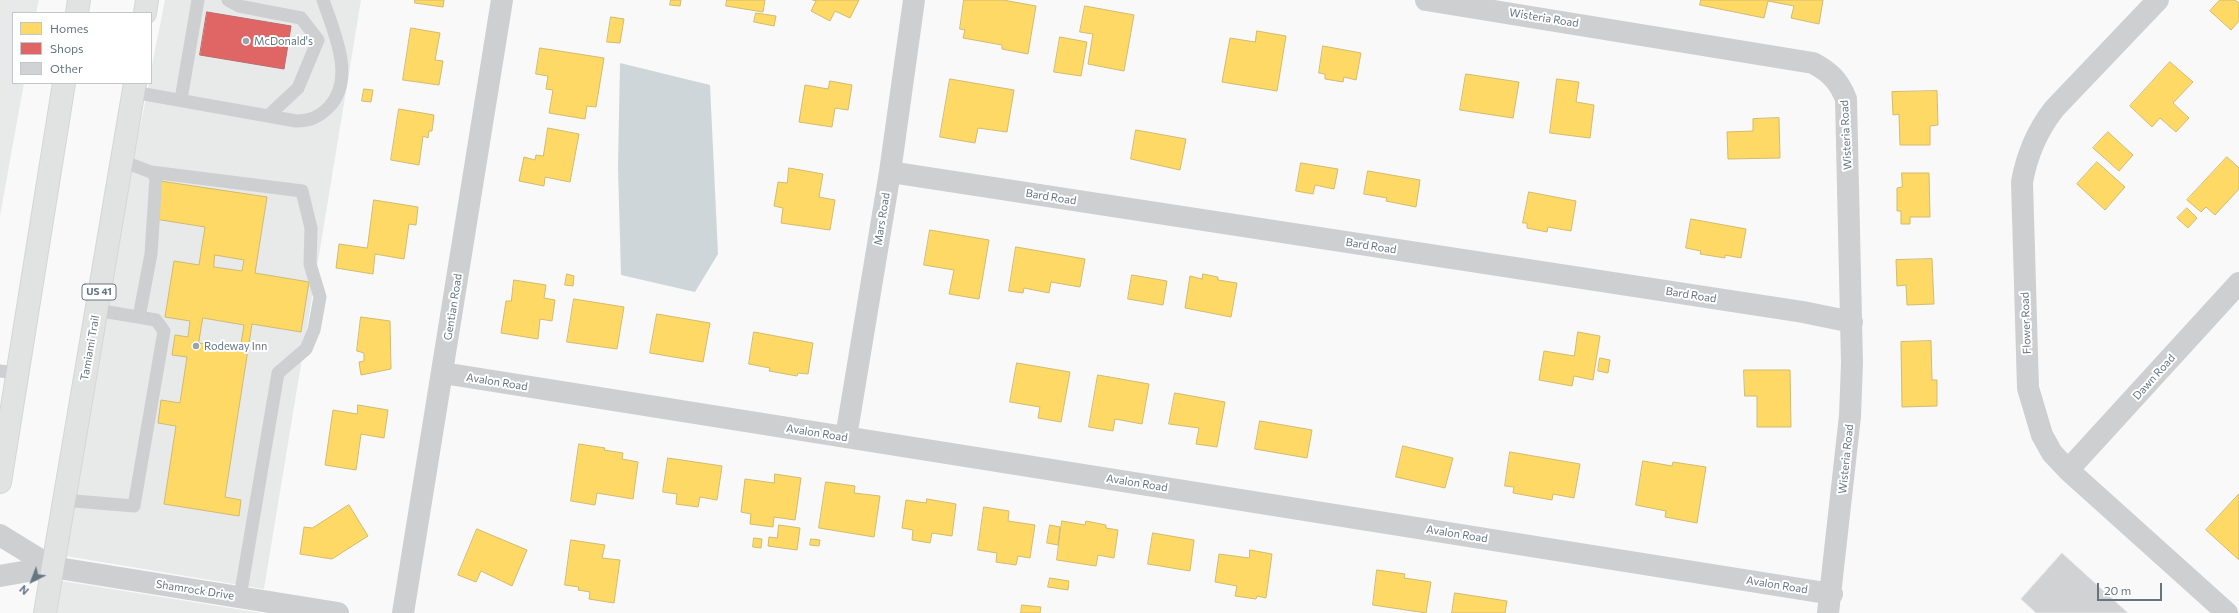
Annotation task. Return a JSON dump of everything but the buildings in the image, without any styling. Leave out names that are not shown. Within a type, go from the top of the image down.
[{"type":"main road","points":[[77,12],[79,0]]},
{"type":"main road","points":[[146,12],[147,0]]},
{"type":"main road","points":[[0,482],[9,372],[64,84]]},
{"type":"main road","name":"Tamiami Trail","points":[[45,613],[134,88]]},
{"type":"street","name":"Gentian Road","points":[[403,613],[443,373],[502,0]]},
{"type":"street","name":"Mars Road","points":[[846,437],[890,172],[914,0]]},
{"type":"street","name":"Wisteria Road","points":[[1426,0],[1512,6],[1813,63],[1828,71],[1841,86],[1846,99],[1852,322],[1850,416],[1830,604]]},
{"type":"street","name":"Flower Road","points":[[2158,0],[2054,109],[2040,127],[2025,164],[2022,182],[2028,388],[2042,435],[2052,453],[2068,470],[2227,613]]},
{"type":"street","name":"Bard Road","points":[[890,172],[1803,312],[1852,322]]},
{"type":"street","name":"Dawn Road","points":[[2068,470],[2239,283]]},
{"type":"street","name":"Avalon Road","points":[[443,373],[846,437],[1830,604]]},
{"type":"street","points":[[0,535],[52,567]]},
{"type":"street","name":"Shamrock Drive","points":[[52,567],[249,603],[338,613]]},
{"type":"street","points":[[0,576],[52,567]]},
{"type":"lane","points":[[180,100],[198,0]]},
{"type":"lane","points":[[228,0],[240,6],[301,18],[318,40],[298,88],[268,116]]},
{"type":"lane","points":[[134,88],[180,100],[268,116],[306,121],[316,118],[325,111],[339,95],[341,87],[342,69],[323,0]]},
{"type":"lane","points":[[122,161],[151,172],[302,190],[311,228],[310,264],[320,297],[314,330],[306,349],[278,373],[249,603]]},
{"type":"lane","points":[[139,318],[151,254],[153,232],[156,177],[151,172]]},
{"type":"lane","points":[[64,500],[134,506],[164,331],[156,320],[96,310]]},
{"type":"shaded area","points":[[0,0],[39,0],[36,12],[12,12],[12,84],[24,84],[0,216]]},
{"type":"shaded area","points":[[165,0],[361,0],[264,589],[66,556],[136,147],[149,84],[152,84],[152,65]]},
{"type":"shaded area","points":[[620,63],[710,85],[718,254],[695,292],[621,275],[618,167]]},
{"type":"shaded area","points":[[62,581],[261,613],[57,613]]},
{"type":"place","name":"McDonald's","points":[[246,41]]},
{"type":"place","name":"Rodeway Inn","points":[[196,346]]}]
